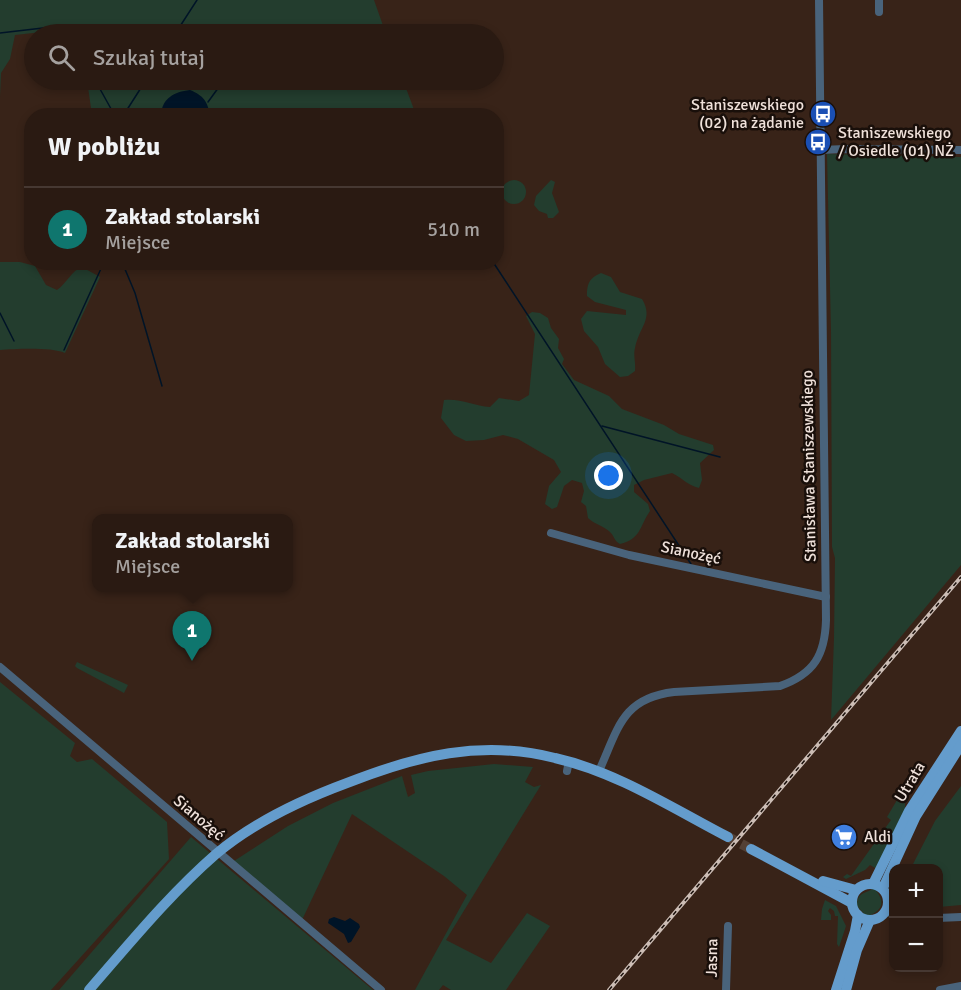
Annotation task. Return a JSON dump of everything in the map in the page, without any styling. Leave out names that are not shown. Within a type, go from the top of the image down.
[{"type":"main road","name":"Utrata","points":[[878,886],[909,811],[961,731]]},
{"type":"main road","name":"Utrata","points":[[878,886],[916,816],[961,745]]},
{"type":"main road","points":[[89,990],[160,909],[218,853],[301,801],[403,762],[447,753],[498,749],[538,754],[568,766],[599,771],[728,837]]},
{"type":"main road","points":[[751,849],[852,903]]},
{"type":"main road","points":[[787,867],[823,881],[856,890]]},
{"type":"main road","points":[[836,990],[855,931],[858,915],[852,903],[852,897],[856,890],[863,885],[878,886],[889,906]]},
{"type":"main road","points":[[858,915],[870,920],[876,919],[889,909]]},
{"type":"main road","points":[[846,990],[856,950],[870,920]]},
{"type":"street","name":"Stanisława Staniszewskiego","points":[[599,771],[618,727],[628,712],[644,699],[674,692],[780,686],[795,681],[806,673],[816,661],[824,645],[826,597],[819,0]]},
{"type":"street","points":[[879,0],[879,12]]},
{"type":"street","points":[[821,150],[845,148],[961,150]]},
{"type":"street","name":"Sianożęć","points":[[551,533],[629,555],[826,597]]},
{"type":"street","name":"Sianożęć","points":[[0,667],[381,990]]},
{"type":"street","points":[[943,918],[961,916]]},
{"type":"street","name":"Jasna","points":[[726,990],[728,926]]},
{"type":"street","points":[[940,990],[961,986]]},
{"type":"green space","points":[[0,0],[374,0],[382,24],[24,24],[24,34],[15,35],[10,59],[1,73],[0,97]]},
{"type":"green space","points":[[88,90],[407,90],[413,108],[91,108]]},
{"type":"green space","points":[[827,154],[961,157],[961,565],[831,720],[835,558],[832,547]]},
{"type":"green space","points":[[551,180],[555,182],[552,193],[559,212],[553,218],[548,218],[547,214],[539,211],[534,205],[536,196]]},
{"type":"green space","points":[[519,181],[525,187],[523,201],[514,204],[505,201],[505,183]]},
{"type":"green space","points":[[0,262],[24,263],[24,270],[37,270],[46,285],[57,290],[77,270],[87,270],[100,277],[65,353],[42,349],[0,350]]},
{"type":"green space","points":[[601,273],[611,277],[620,292],[642,299],[647,312],[634,351],[635,371],[628,376],[620,377],[605,364],[598,347],[584,331],[581,319],[587,311],[626,315],[626,310],[595,302],[587,296],[589,282]]},
{"type":"green space","points":[[532,312],[540,313],[548,318],[551,328],[559,339],[558,348],[564,359],[562,364],[574,380],[609,396],[622,409],[664,425],[679,434],[713,445],[714,450],[700,463],[702,480],[699,488],[672,473],[634,485],[634,492],[648,504],[650,511],[639,532],[627,542],[618,543],[608,530],[588,518],[586,506],[581,502],[584,491],[582,483],[572,480],[564,486],[557,507],[552,509],[545,504],[549,486],[561,472],[554,460],[518,439],[503,435],[484,440],[466,441],[454,435],[441,418],[444,400],[456,400],[490,407],[499,398],[519,401],[529,395],[535,334],[526,316]]},
{"type":"green space","points":[[77,662],[128,685],[124,693],[77,668],[75,666]]},
{"type":"green space","points":[[0,682],[75,743],[70,756],[77,762],[92,759],[167,822],[169,859],[51,990],[0,990]]},
{"type":"green space","points":[[494,764],[533,767],[525,782],[534,787],[541,785],[446,940],[491,963],[527,913],[550,926],[506,990],[451,990],[443,985],[439,990],[415,990],[467,895],[444,876],[352,814],[302,920],[234,861],[288,826],[333,803],[402,776],[408,797],[415,793],[411,775]]},
{"type":"green space","points":[[961,786],[961,905],[943,907],[943,864],[913,864],[935,821]]},
{"type":"green space","points":[[901,799],[905,802],[905,810],[877,869],[870,865],[846,879],[843,877],[847,874],[851,876],[891,820],[887,817],[897,800]]},
{"type":"green space","points":[[191,837],[373,990],[59,990]]},
{"type":"green space","points":[[874,888],[880,898],[881,906],[867,917],[857,906],[857,901],[862,894]]},
{"type":"green space","points":[[825,900],[836,906],[846,926],[839,947],[837,944],[838,916],[835,916],[834,911],[830,908],[828,911],[831,920],[821,920]]},
{"type":"water","points":[[190,90],[199,94],[208,108],[162,108],[166,100],[179,92]]},
{"type":"water","points":[[334,917],[345,921],[350,918],[359,924],[360,927],[351,942],[348,943],[344,934],[328,923],[329,919]]},
{"type":"waterway","points":[[181,24],[197,0]]},
{"type":"waterway","points":[[0,33],[24,30]]},
{"type":"waterway","points":[[101,90],[111,108]]},
{"type":"waterway","points":[[128,108],[140,90]]},
{"type":"waterway","points":[[208,102],[217,90]]},
{"type":"waterway","points":[[64,350],[100,270]]},
{"type":"waterway","points":[[125,270],[135,293],[162,386]]},
{"type":"waterway","points":[[498,270],[691,564]]},
{"type":"waterway","points":[[0,313],[14,341]]},
{"type":"waterway","points":[[602,426],[720,457]]},
{"type":"tunnel","points":[[728,837],[751,849]]},
{"type":"railway","points":[[609,990],[961,577]]},
{"type":"place","name":"Staniszewskiego (02) na żądanie","points":[[823,114]]},
{"type":"place","name":"Staniszewskiego / Osiedle (01) NŻ","points":[[818,142]]},
{"type":"place","name":"Zakład stolarski","points":[[192,661]]},
{"type":"place","name":"Aldi","points":[[844,837]]}]
